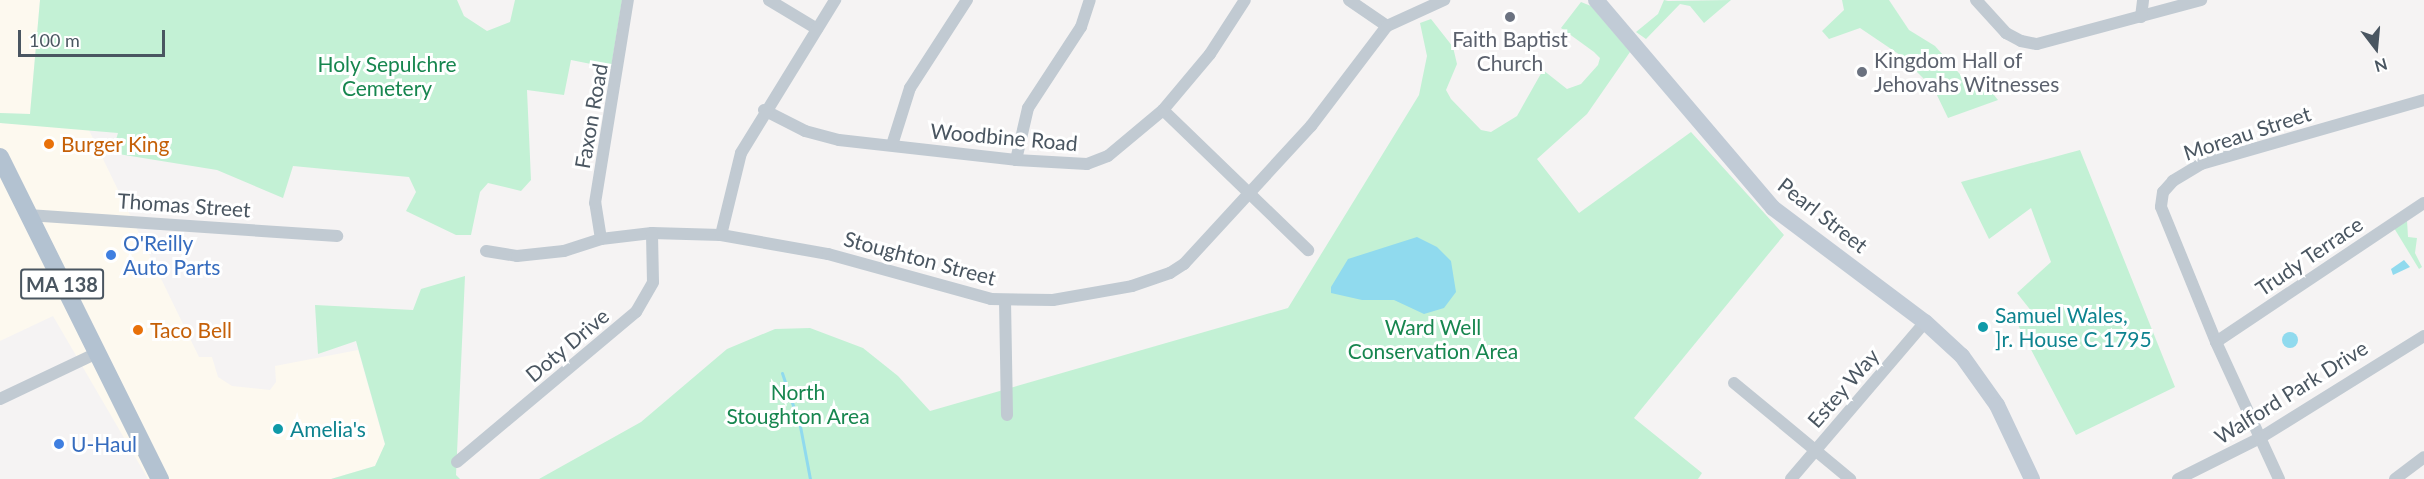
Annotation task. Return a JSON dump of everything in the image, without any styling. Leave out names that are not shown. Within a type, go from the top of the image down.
[{"type":"main road","name":"Pearl Street","points":[[1596,0],[1773,208],[1925,322],[1981,379],[2007,426],[2032,479]]},
{"type":"main road","name":"MA 138","points":[[0,157],[160,479]]},
{"type":"street","name":"Faxon Road","points":[[601,239],[595,203],[628,0]]},
{"type":"street","points":[[769,0],[817,29]]},
{"type":"street","points":[[721,235],[741,153],[764,110],[836,0]]},
{"type":"street","points":[[892,145],[910,88],[967,0]]},
{"type":"street","points":[[1016,160],[1023,118],[1081,27],[1090,0]]},
{"type":"street","name":"Woodbine Road","points":[[764,110],[821,136],[1016,160],[1087,164],[1116,151],[1163,110],[1210,54],[1245,0]]},
{"type":"street","points":[[1349,0],[1388,26]]},
{"type":"street","name":"Stoughton Street","points":[[486,251],[529,255],[564,251],[601,239],[652,233],[721,235],[828,254],[964,293],[1005,300],[1053,300],[1132,286],[1170,273],[1184,264],[1311,126],[1388,26],[1444,0]]},
{"type":"street","points":[[1976,0],[2006,33],[2029,43],[2054,42],[2200,0]]},
{"type":"street","points":[[2140,17],[2143,0]]},
{"type":"street","name":"Moreau Street","points":[[2216,342],[2163,218],[2163,192],[2172,181],[2201,164],[2424,100]]},
{"type":"street","points":[[1163,110],[1308,250]]},
{"type":"street","name":"Trudy Terrace","points":[[2216,342],[2424,203]]},
{"type":"street","name":"Thomas Street","points":[[28,215],[337,236]]},
{"type":"street","name":"Doty Drive","points":[[457,462],[636,312],[653,282],[652,233]]},
{"type":"street","points":[[1005,300],[1007,415]]},
{"type":"street","name":"Estey Way","points":[[1791,479],[1925,322]]},
{"type":"street","name":"Walford Park Drive","points":[[2178,479],[2260,438],[2424,336]]},
{"type":"street","points":[[2216,342],[2279,479]]},
{"type":"street","points":[[0,399],[97,353]]},
{"type":"street","points":[[1734,383],[1850,479]]},
{"type":"street","points":[[2395,479],[2424,457]]},
{"type":"shaded area","points":[[0,0],[40,0],[30,114],[0,113]]},
{"type":"shaded area","points":[[0,123],[88,128],[199,357],[212,357],[218,377],[232,386],[270,390],[276,382],[275,366],[358,350],[385,445],[375,466],[331,479],[148,479],[53,316],[0,341]]},
{"type":"green space","name":"Holy Sepulchre Cemetery","points":[[40,0],[457,0],[464,16],[487,31],[510,22],[515,0],[622,0],[611,68],[571,60],[564,95],[527,90],[531,180],[521,191],[488,183],[480,192],[471,235],[456,235],[406,211],[416,192],[409,177],[293,166],[283,198],[217,170],[112,153],[118,133],[0,123],[0,113],[30,114]]},
{"type":"green space","points":[[1664,0],[1731,0],[1704,23],[1690,6],[1680,4],[1646,39],[1636,32],[1658,14]]},
{"type":"green space","points":[[1842,0],[1889,0],[1909,30],[1935,46],[1966,81],[1990,90],[1998,100],[1948,118],[1934,89],[1900,55],[1860,28],[1829,39],[1822,31],[1844,10]]},
{"type":"green space","points":[[1581,2],[1591,6],[1630,52],[1587,114],[1537,159],[1579,213],[1691,132],[1784,235],[1634,418],[1702,473],[1698,479],[539,479],[641,422],[727,349],[775,329],[810,328],[863,348],[898,376],[930,411],[1288,308],[1419,95],[1427,56],[1420,23],[1431,19],[1453,47],[1457,64],[1446,90],[1451,99],[1481,130],[1491,132],[1517,116],[1543,70],[1567,89],[1581,84],[1598,65],[1600,58],[1594,52],[1561,28]]},
{"type":"green space","points":[[2080,150],[2175,387],[2076,435],[2018,325],[2032,312],[2017,293],[2051,262],[2031,208],[1989,239],[1961,182]]},
{"type":"green space","points":[[2407,220],[2408,237],[2417,238],[2415,253],[2422,267],[2419,269],[2394,228]]},
{"type":"green space","points":[[465,276],[456,475],[460,479],[331,479],[375,466],[385,444],[356,341],[318,354],[315,305],[413,310],[421,289]]},
{"type":"water","points":[[1417,237],[1437,247],[1451,261],[1456,292],[1444,308],[1424,314],[1394,300],[1362,300],[1331,293],[1331,287],[1348,259]]},
{"type":"water","points":[[2404,260],[2410,267],[2393,275],[2391,269]]},
{"type":"water","points":[[2290,332],[2296,334],[2298,340],[2296,346],[2290,348],[2284,346],[2282,340],[2284,334]]},
{"type":"waterway","points":[[782,373],[800,426],[810,479]]},
{"type":"place","name":"Faith Baptist Church","points":[[1510,17]]},
{"type":"place","name":"Kingdom Hall of Jehovahs Witnesses","points":[[1862,72]]},
{"type":"place","name":"Burger King","points":[[49,144]]},
{"type":"place","name":"O'Reilly Auto Parts","points":[[111,255]]},
{"type":"place","name":"Samuel Wales, ]r. House C 1795","points":[[1983,327]]},
{"type":"place","name":"Taco Bell","points":[[138,330]]},
{"type":"place","name":"Amelia's","points":[[278,429]]},
{"type":"place","name":"U-Haul","points":[[59,444]]},
{"type":"park label","name":"Ward Well Conservation Area","points":[[1433,339]]},
{"type":"park label","name":"North Stoughton Area","points":[[798,404]]}]
